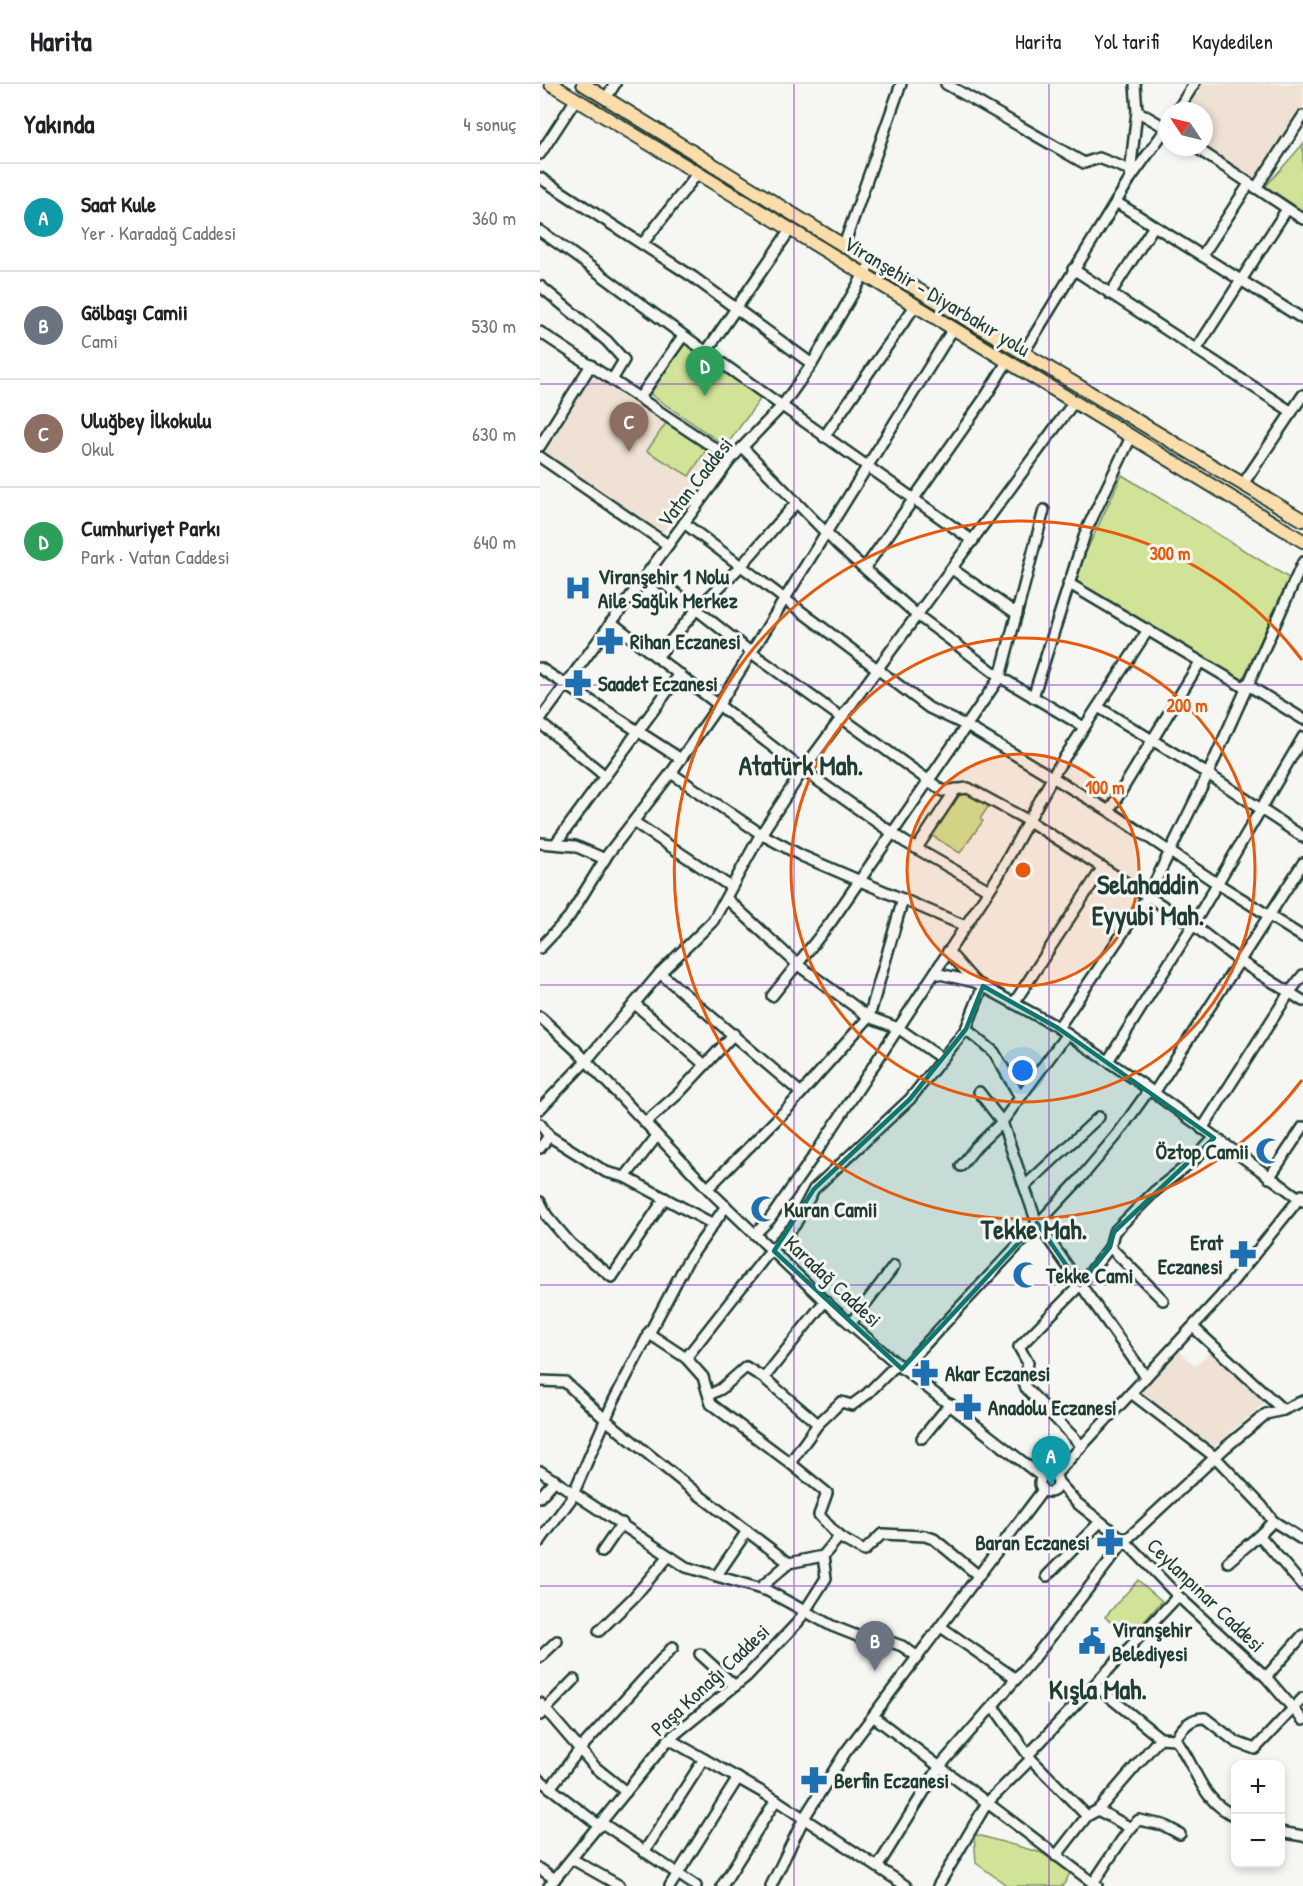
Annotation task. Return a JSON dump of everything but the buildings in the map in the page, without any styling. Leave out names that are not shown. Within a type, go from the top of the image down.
[{"type":"main road","name":"Viranşehir - Diyarbakır yolu","points":[[551,84],[1303,541]]},
{"type":"main road","name":"Viranşehir - Diyarbakır yolu","points":[[583,84],[843,245],[1303,520]]},
{"type":"street","points":[[606,98],[615,84]]},
{"type":"street","points":[[843,245],[901,84]]},
{"type":"street","points":[[946,84],[1084,163],[1099,158],[1130,175]]},
{"type":"street","points":[[1130,175],[1137,111],[1135,84]]},
{"type":"street","points":[[1183,102],[1194,84]]},
{"type":"street","points":[[540,154],[576,99]]},
{"type":"street","points":[[1137,111],[1159,123]]},
{"type":"street","points":[[1202,255],[1303,116]]},
{"type":"street","points":[[1024,352],[1116,202],[1130,175],[1159,139]]},
{"type":"street","points":[[1208,156],[1303,219]]},
{"type":"street","points":[[643,243],[698,174]]},
{"type":"street","points":[[540,178],[643,243],[737,308],[812,364]]},
{"type":"street","points":[[1116,202],[1303,319]]},
{"type":"street","points":[[1196,350],[1287,209]]},
{"type":"street","points":[[1110,294],[1155,226]]},
{"type":"street","points":[[706,352],[790,230]]},
{"type":"street","points":[[540,231],[601,272],[683,336],[824,437],[868,464],[973,541]]},
{"type":"street","name":"Vatan Caddesi","points":[[540,722],[731,459],[782,406],[812,364],[872,262]]},
{"type":"street","points":[[1073,269],[1292,412]]},
{"type":"street","points":[[540,286],[607,341],[624,360],[612,380]]},
{"type":"street","points":[[824,437],[915,306]]},
{"type":"street","points":[[540,948],[569,917],[605,859],[671,773],[753,654],[953,329]]},
{"type":"street","points":[[541,335],[591,365],[731,459]]},
{"type":"street","points":[[640,397],[683,336]]},
{"type":"street","points":[[865,568],[986,396],[1007,362]]},
{"type":"street","points":[[540,446],[591,365]]},
{"type":"street","points":[[1243,484],[1303,395]]},
{"type":"street","points":[[540,1109],[586,1061],[660,974],[713,921],[761,834],[802,770],[1074,402]]},
{"type":"street","points":[[1033,697],[1086,531],[1131,437]]},
{"type":"street","points":[[743,448],[826,533],[917,615],[1000,677],[1084,727]]},
{"type":"street","points":[[540,457],[668,544]]},
{"type":"street","points":[[658,656],[697,609],[741,566],[795,503]]},
{"type":"street","points":[[772,996],[798,965],[860,881],[1000,677],[1044,510]]},
{"type":"street","points":[[684,523],[929,708],[965,725],[1108,811],[1303,937]]},
{"type":"street","points":[[962,1166],[1002,1122],[1020,1097],[1148,896],[1169,849],[1208,774],[1303,562]]},
{"type":"street","points":[[952,569],[1017,614]]},
{"type":"street","points":[[649,572],[753,654],[943,790],[968,788],[1029,821],[1193,925],[1238,960],[1303,1002]]},
{"type":"street","points":[[1068,583],[1200,662],[1303,718]]},
{"type":"street","points":[[611,622],[658,656],[718,706],[802,770],[916,848],[989,890]]},
{"type":"street","points":[[755,1234],[787,1193],[935,973],[989,890],[1084,727],[1148,630]]},
{"type":"street","points":[[1108,811],[1200,662]]},
{"type":"street","points":[[540,668],[681,759]]},
{"type":"street","points":[[556,843],[680,674]]},
{"type":"street","points":[[1098,707],[1208,774],[1303,837]]},
{"type":"street","points":[[540,722],[604,775]]},
{"type":"street","points":[[1108,1061],[1218,884],[1303,737]]},
{"type":"street","points":[[671,773],[761,834],[802,856],[965,926]]},
{"type":"street","points":[[916,848],[956,789]]},
{"type":"street","points":[[634,822],[731,887]]},
{"type":"street","points":[[540,843],[575,846],[605,859]]},
{"type":"street","points":[[790,1463],[819,1424],[841,1402],[852,1405],[899,1367],[1037,1223],[1117,1135],[1151,1091],[1303,863]]},
{"type":"street","points":[[1014,1003],[1103,867]]},
{"type":"street","points":[[726,898],[798,965],[869,1017],[898,1028],[941,1059]]},
{"type":"street","points":[[708,1188],[801,1093],[869,1017],[903,899]]},
{"type":"street","points":[[948,951],[979,984]]},
{"type":"street","points":[[772,1885],[804,1818],[845,1753],[979,1576],[1082,1446],[1221,1296],[1302,1197],[1269,1178],[1151,1091],[1063,1031],[979,984],[935,973]]},
{"type":"street","points":[[660,974],[734,1034],[801,1093]]},
{"type":"street","points":[[1202,1129],[1289,993],[1303,975]]},
{"type":"street","points":[[686,1358],[759,1264],[774,1251],[795,1225],[814,1189],[910,1099],[966,1029],[979,984]]},
{"type":"street","points":[[634,1004],[705,1065]]},
{"type":"street","name":"Karadağ Caddesi","points":[[540,1017],[586,1061],[726,1206],[825,1301],[899,1367],[951,1404],[1042,1477]]},
{"type":"street","points":[[966,1029],[993,1052],[1020,1097]]},
{"type":"street","points":[[645,1123],[734,1034]]},
{"type":"street","points":[[979,1092],[1002,1122],[1026,1185],[1037,1223],[1146,1377]]},
{"type":"street","points":[[1026,1185],[1099,1117]]},
{"type":"street","points":[[540,1124],[549,1137],[606,1172],[625,1177],[713,1224]]},
{"type":"street","points":[[1269,1178],[1303,1127]]},
{"type":"street","points":[[625,1177],[657,1136]]},
{"type":"street","points":[[540,1148],[549,1137]]},
{"type":"street","points":[[1082,1446],[1026,1388],[1023,1381],[1028,1363],[1019,1347],[1080,1285],[1110,1247],[1114,1232],[1155,1191],[1195,1159],[1214,1138]]},
{"type":"street","points":[[787,1193],[805,1205]]},
{"type":"street","points":[[540,1203],[543,1218],[612,1277],[665,1198]]},
{"type":"street","points":[[540,1541],[574,1492],[648,1333],[687,1262],[726,1206]]},
{"type":"street","points":[[1110,1247],[1163,1299]]},
{"type":"street","points":[[851,1323],[894,1266]]},
{"type":"street","points":[[764,1378],[825,1301]]},
{"type":"street","points":[[1192,1327],[1284,1410]]},
{"type":"street","points":[[648,1333],[686,1358],[703,1377],[711,1404],[827,1493],[819,1515],[839,1537],[864,1551],[882,1534],[926,1536],[943,1545],[979,1576]]},
{"type":"street","points":[[709,1395],[721,1389],[746,1367],[764,1378],[819,1424]]},
{"type":"street","points":[[541,1378],[565,1382],[606,1420],[789,1563]]},
{"type":"street","points":[[1131,1393],[1215,1458],[1261,1505],[1273,1521],[1303,1539]]},
{"type":"street","points":[[878,1866],[940,1766],[1016,1679],[1125,1541],[1266,1414],[1284,1410],[1303,1401]]},
{"type":"street","points":[[922,1438],[951,1404]]},
{"type":"street","points":[[540,1470],[686,1567],[760,1588],[804,1612],[865,1639],[885,1640],[902,1646],[918,1657]]},
{"type":"street","points":[[1049,1474],[1056,1479],[1077,1503],[1048,1490],[1040,1483],[1042,1477],[1049,1474]]},
{"type":"street","points":[[540,1497],[555,1480]]},
{"type":"street","name":"Ceylanpınar Caddesi","points":[[1077,1503],[1125,1541],[1178,1596],[1266,1677],[1303,1720]]},
{"type":"street","points":[[1228,1562],[1251,1540],[1260,1536],[1273,1521]]},
{"type":"street","points":[[1047,1576],[1100,1522]]},
{"type":"street","points":[[602,1552],[622,1523]]},
{"type":"street","points":[[717,1575],[747,1531]]},
{"type":"street","points":[[1260,1536],[1303,1586]]},
{"type":"street","points":[[760,1588],[789,1563],[823,1556],[839,1537]]},
{"type":"street","name":"Paşa Konağı Caddesi","points":[[552,1883],[669,1739],[735,1686],[804,1612],[826,1578],[823,1556]]},
{"type":"street","points":[[599,1631],[633,1598],[668,1557]]},
{"type":"street","points":[[938,1886],[987,1803],[1178,1596]]},
{"type":"street","points":[[940,1627],[1016,1679]]},
{"type":"street","points":[[1266,1677],[1303,1635]]},
{"type":"street","points":[[540,1658],[557,1641]]},
{"type":"street","points":[[550,1788],[580,1749],[673,1647]]},
{"type":"street","points":[[700,1654],[735,1686]]},
{"type":"street","points":[[574,1680],[555,1702],[542,1709],[595,1767],[626,1792]]},
{"type":"street","points":[[1096,1686],[1160,1738],[1175,1739],[1187,1753],[1196,1778],[1221,1810],[1231,1814]]},
{"type":"street","points":[[1175,1739],[1182,1728],[1192,1721],[1205,1718],[1236,1742],[1255,1749],[1292,1707],[1303,1698]]},
{"type":"street","points":[[993,1706],[1030,1756],[1087,1816]]},
{"type":"street","points":[[874,1716],[1095,1884],[1121,1845],[1129,1827],[1144,1819],[1180,1834]]},
{"type":"street","points":[[1056,1856],[1087,1816],[1098,1810],[1160,1738]]},
{"type":"street","points":[[669,1739],[776,1800],[906,1886]]},
{"type":"street","points":[[644,1852],[704,1760]]},
{"type":"street","points":[[670,1886],[738,1778]]},
{"type":"street","points":[[540,1780],[601,1825],[696,1886]]},
{"type":"street","points":[[722,1886],[776,1800]]},
{"type":"street","points":[[1098,1810],[1129,1827]]},
{"type":"street","points":[[1285,1833],[1303,1836]]},
{"type":"street","points":[[572,1859],[620,1886]]},
{"type":"street","points":[[540,1869],[552,1883]]},
{"type":"highlighted area","points":[[983,986],[1058,1028],[1214,1138],[1114,1232],[1110,1247],[1080,1285],[1037,1223],[902,1369],[774,1251],[814,1189],[910,1099],[966,1029]]},
{"type":"shaded area","points":[[1201,84],[1303,84],[1303,108],[1257,177],[1251,179],[1213,153],[1213,102],[1190,102]]},
{"type":"shaded area","points":[[590,375],[716,454],[663,532],[542,451]]},
{"type":"shaded area","points":[[1212,1350],[1268,1400],[1213,1448],[1207,1446],[1139,1393],[1179,1351],[1195,1366]]},
{"type":"green space","points":[[1303,144],[1303,211],[1266,186]]},
{"type":"green space","points":[[685,343],[761,398],[726,446],[650,394]]},
{"type":"green space","points":[[666,423],[707,449],[689,476],[647,451]]},
{"type":"green space","points":[[1122,475],[1289,578],[1242,681],[1073,580]]},
{"type":"green space","points":[[965,790],[990,804],[980,819],[983,821],[960,853],[931,835],[952,797]]},
{"type":"green space","points":[[1138,1580],[1162,1601],[1130,1638],[1105,1617]]},
{"type":"green space","points":[[974,1834],[1042,1853],[1070,1873],[1063,1886],[1008,1886],[976,1863]]},
{"type":"place","name":"Cumhuriyet Parkı","points":[[705,396]]},
{"type":"place","name":"Uluğbey İlkokulu","points":[[629,452]]},
{"type":"place","name":"Viranşehir 1 Nolu Aile Sağlık Merkez","points":[[578,588]]},
{"type":"place","name":"Rihan Eczanesi","points":[[610,641]]},
{"type":"place","name":"Saadet Eczanesi","points":[[578,683]]},
{"type":"place","name":"Öztop Camii","points":[[1269,1151]]},
{"type":"place","name":"Kuran Camii","points":[[764,1209]]},
{"type":"place","name":"Erat Eczanesi","points":[[1243,1254]]},
{"type":"place","name":"Tekke Cami","points":[[1026,1275]]},
{"type":"place","name":"Akar Eczanesi","points":[[925,1373]]},
{"type":"place","name":"Anadolu Eczanesi","points":[[968,1407]]},
{"type":"place","name":"Saat Kule","points":[[1051,1486]]},
{"type":"place","name":"Baran Eczanesi","points":[[1110,1542]]},
{"type":"place","name":"Viranşehir Belediyesi","points":[[1092,1641]]},
{"type":"place","name":"Gölbaşı Camii","points":[[875,1671]]},
{"type":"place","name":"Berfin Eczanesi","points":[[814,1780]]},
{"type":"district","name":"Atatürk Mah.","points":[[801,765]]},
{"type":"district","name":"Selahaddin Eyyubi Mah.","points":[[1148,900]]},
{"type":"district","name":"Tekke Mah.","points":[[1034,1229]]},
{"type":"district","name":"Kışla Mah.","points":[[1098,1689]]}]
